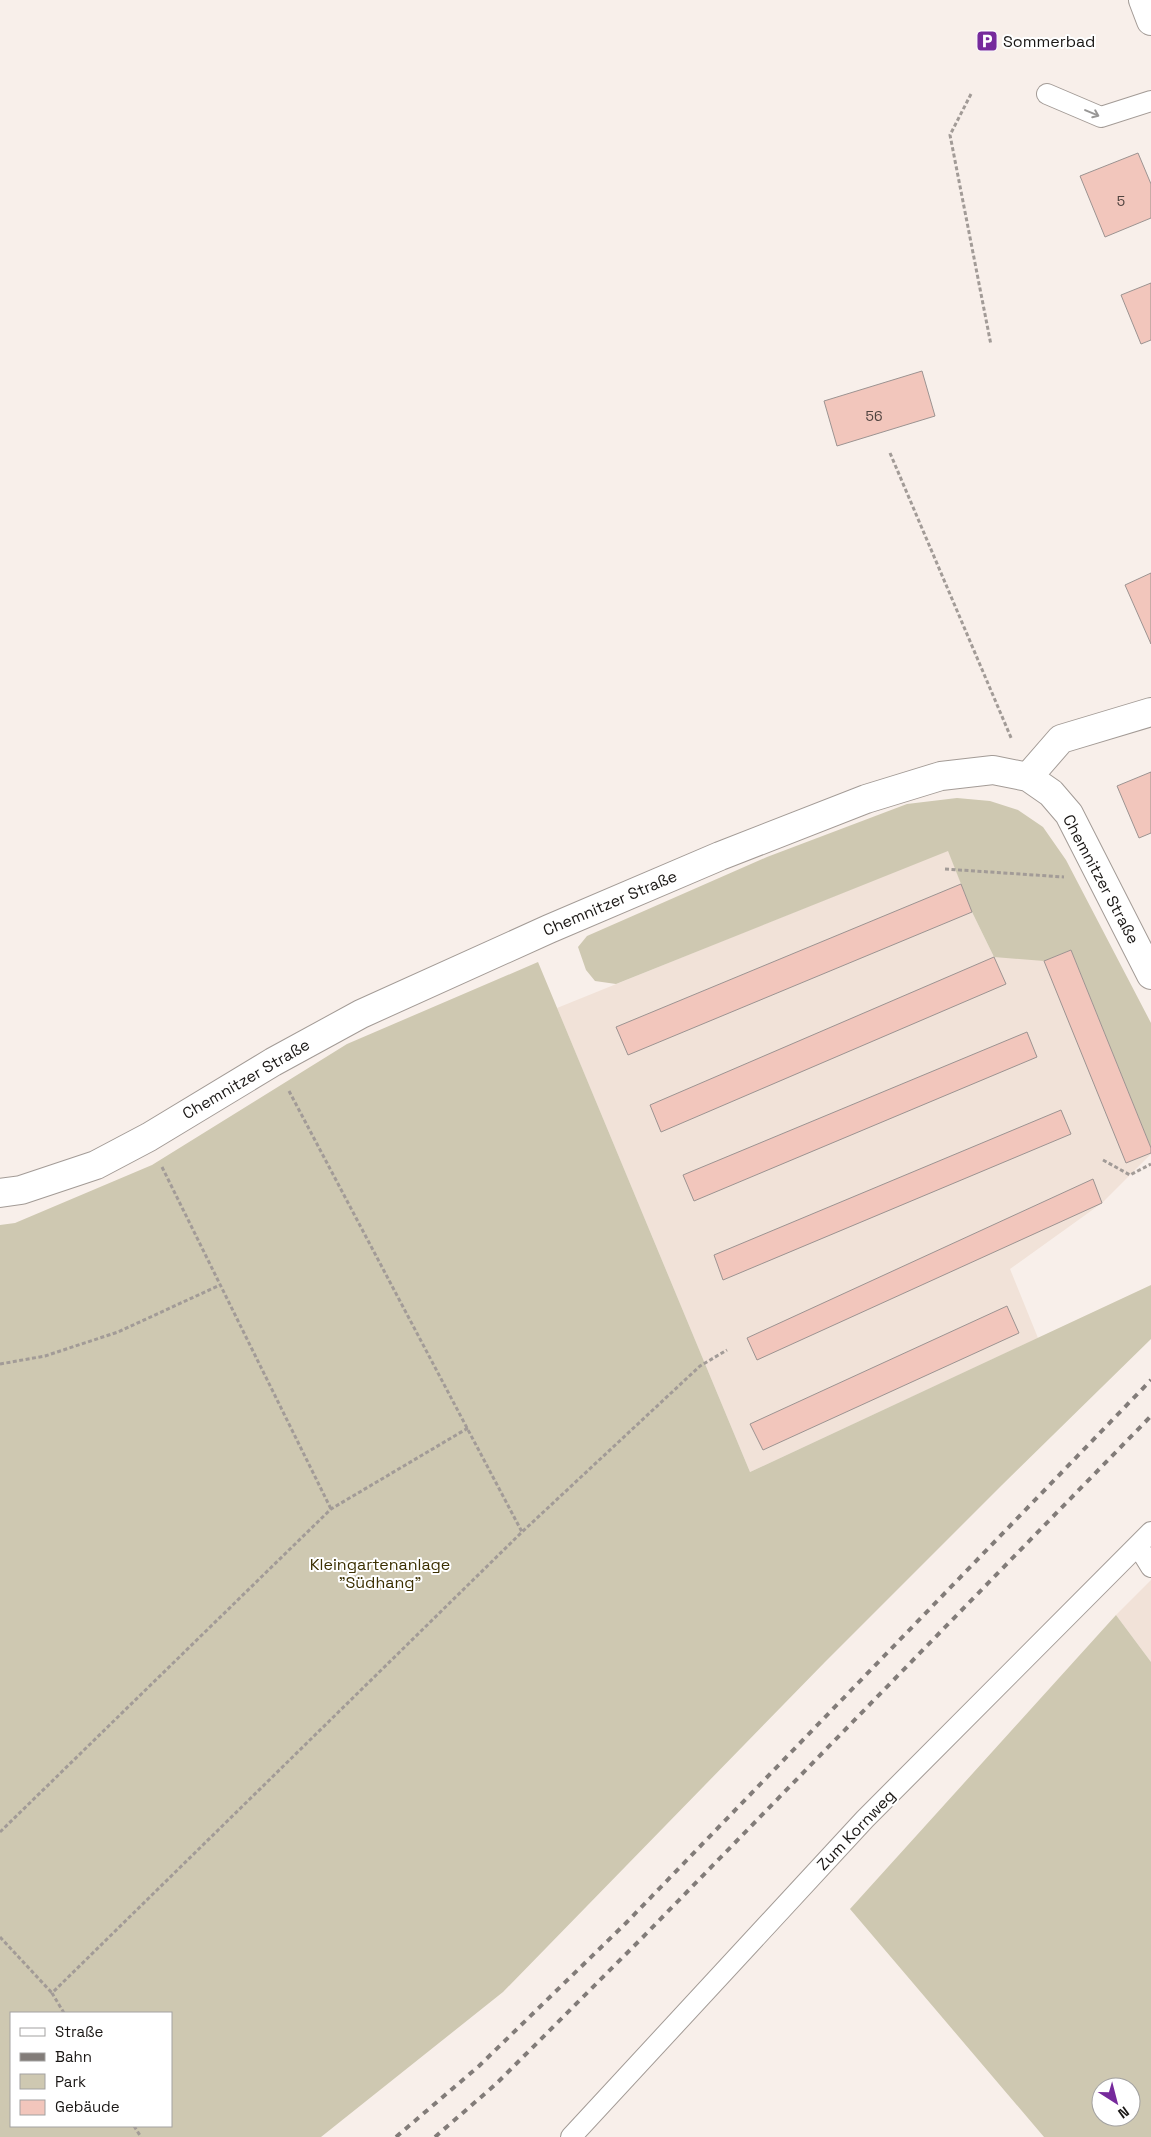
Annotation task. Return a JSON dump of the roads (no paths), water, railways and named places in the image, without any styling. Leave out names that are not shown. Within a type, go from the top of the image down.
[{"type":"street","points":[[1143,0],[1151,21]]},
{"type":"street","points":[[1028,777],[1060,739],[1151,712]]},
{"type":"street","name":"Chemnitzer Straße","points":[[0,1193],[21,1190],[96,1165],[149,1137],[273,1062],[361,1014],[549,929],[720,856],[866,799],[941,776],[993,770],[1028,777],[1051,793],[1069,814],[1151,975]]},
{"type":"lane","points":[[1047,94],[1101,117],[1151,101]]},
{"type":"lane","points":[[1144,1539],[1151,1567]]},
{"type":"lane","name":"Zum Kornweg","points":[[571,2137],[865,1820],[1144,1539]]},
{"type":"railway","points":[[396,2137],[479,2066],[626,1923],[1151,1380]]},
{"type":"railway","points":[[435,2137],[496,2084],[642,1938],[1151,1416]]},
{"type":"place","name":"Sommerbad","points":[[987,41]]},
{"type":"park label","name":"Kleingartenanlage \"Südhang\"","points":[[380,1573]]}]
